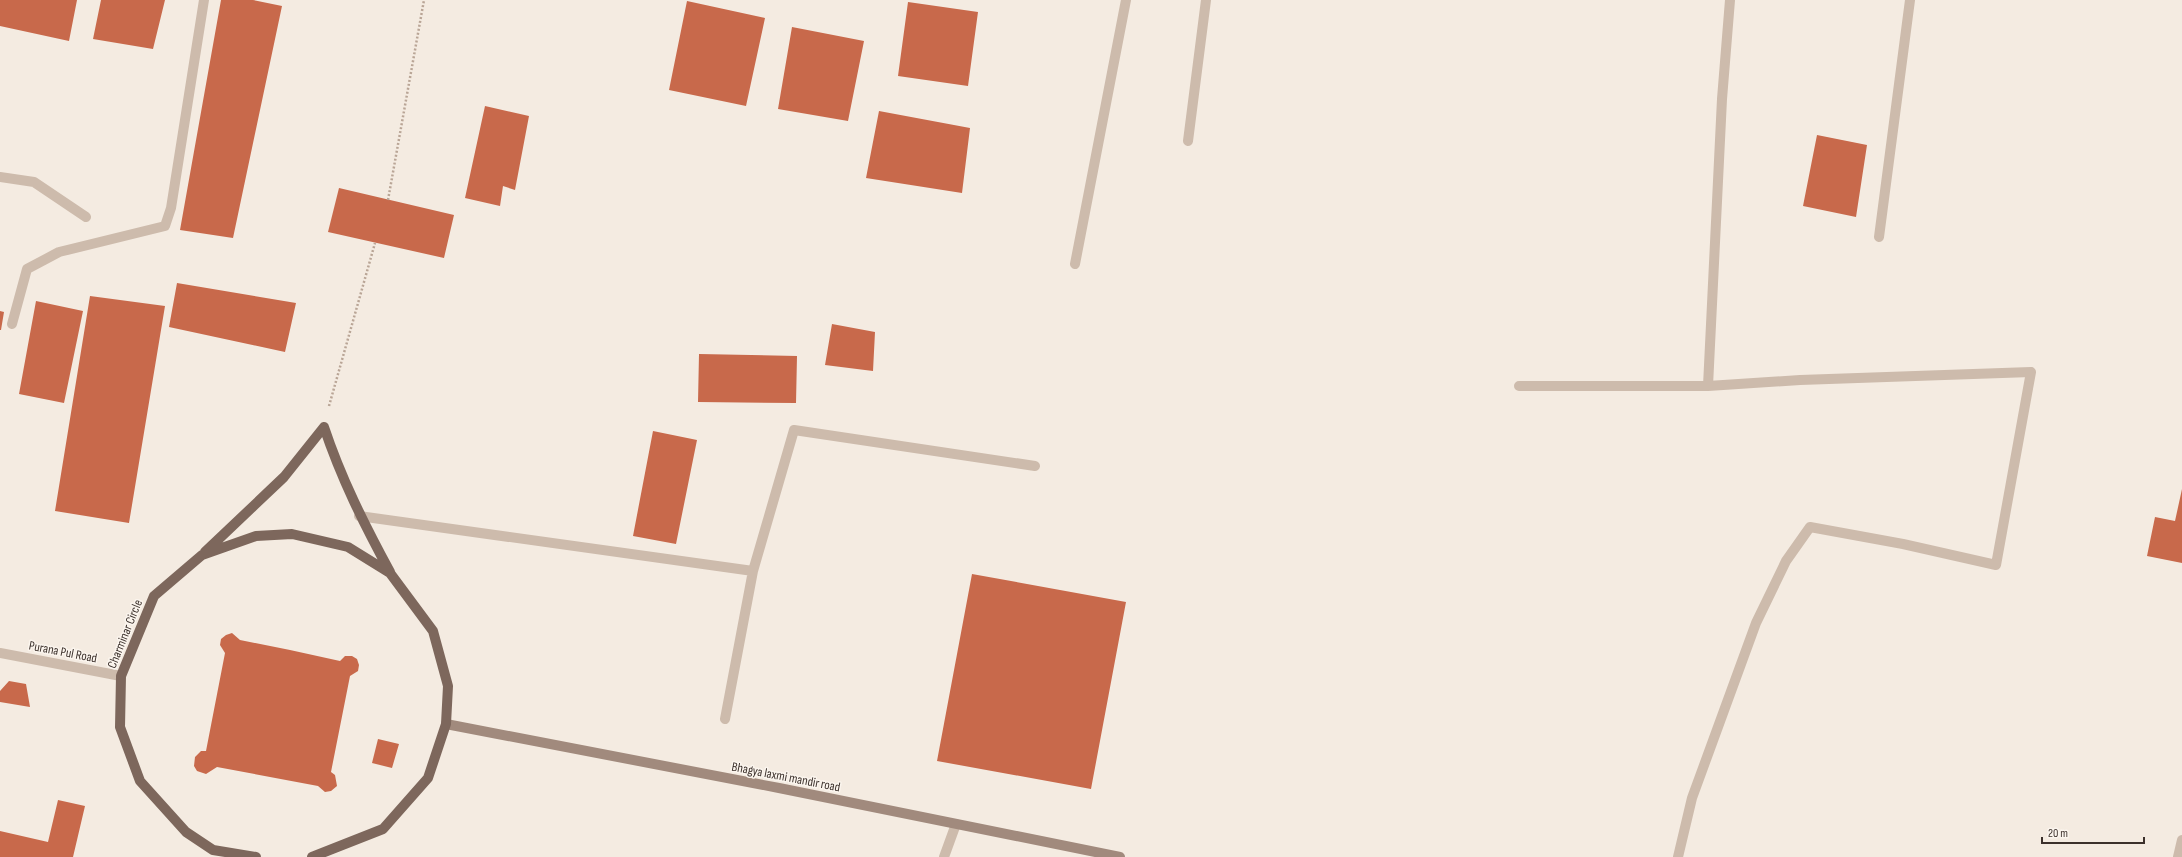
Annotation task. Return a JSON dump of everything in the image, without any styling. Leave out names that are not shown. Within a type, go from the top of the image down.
[{"type":"main road","points":[[324,427],[338,469],[360,516],[390,573]]},
{"type":"main road","points":[[202,555],[284,476],[324,427]]},
{"type":"main road","name":"Charminar Circle","points":[[256,857],[213,853],[186,832],[140,781],[120,727],[121,676],[154,596],[202,555],[256,536],[292,534],[348,547],[390,573],[433,631],[448,686],[446,724],[428,778],[383,829],[326,855],[312,857]]},
{"type":"main road","name":"Bhagya laxmi mandir road","points":[[446,724],[1120,857]]},
{"type":"street","points":[[12,324],[27,269],[59,252],[165,226],[171,208],[204,0]]},
{"type":"street","points":[[1075,264],[1126,0]]},
{"type":"street","points":[[1188,141],[1206,0]]},
{"type":"street","points":[[1708,386],[1722,99],[1730,0]]},
{"type":"street","points":[[1879,237],[1910,0]]},
{"type":"street","points":[[0,177],[34,182],[86,216]]},
{"type":"street","points":[[1519,386],[1708,386],[1800,380],[2031,372],[1996,565],[1903,544],[1810,527],[1786,562],[1756,623],[1692,798],[1678,857]]},
{"type":"street","points":[[725,719],[753,571],[794,430],[1035,466]]},
{"type":"street","points":[[360,516],[753,571]]},
{"type":"street","name":"Purana Pul Road","points":[[0,653],[121,676]]},
{"type":"street","points":[[944,857],[956,824]]},
{"type":"street","points":[[2178,857],[2182,840]]},
{"type":"path","points":[[388,200],[424,0]]},
{"type":"path","points":[[324,427],[375,243]]},
{"type":"building","points":[[0,0],[77,0],[69,41],[0,26]]},
{"type":"building","points":[[101,0],[165,0],[153,49],[93,39]]},
{"type":"building","points":[[221,0],[253,0],[282,6],[233,238],[180,230]]},
{"type":"building","points":[[687,1],[765,18],[746,106],[669,90]]},
{"type":"building","points":[[908,2],[978,12],[968,86],[898,76]]},
{"type":"building","points":[[792,27],[864,41],[848,121],[778,109]]},
{"type":"building","points":[[485,106],[529,116],[515,190],[503,186],[500,206],[465,198]]},
{"type":"building","points":[[879,111],[970,128],[962,193],[866,178]]},
{"type":"building","points":[[1817,135],[1867,145],[1856,217],[1803,206]]},
{"type":"building","points":[[339,188],[454,215],[444,258],[328,232]]},
{"type":"building","points":[[177,283],[296,303],[285,352],[169,327]]},
{"type":"building","points":[[90,296],[165,306],[129,523],[55,511]]},
{"type":"building","points":[[36,301],[83,311],[64,403],[19,394]]},
{"type":"building","points":[[0,311],[4,312],[1,330],[0,330]]},
{"type":"building","points":[[832,324],[875,332],[873,371],[825,365]]},
{"type":"building","points":[[699,354],[797,356],[796,403],[698,402]]},
{"type":"building","points":[[653,431],[697,440],[676,544],[633,536]]},
{"type":"building","points":[[2182,489],[2182,563],[2147,556],[2155,517],[2175,521]]},
{"type":"building","points":[[972,574],[1126,602],[1091,789],[937,761]]},
{"type":"building","points":[[232,633],[240,640],[340,661],[345,656],[352,656],[357,659],[359,665],[358,671],[350,676],[331,772],[335,775],[337,786],[331,791],[325,792],[318,786],[217,767],[206,774],[197,771],[194,766],[195,757],[201,751],[206,751],[225,653],[220,645],[221,639]]},
{"type":"building","points":[[9,681],[26,684],[30,707],[0,702],[0,691]]},
{"type":"building","points":[[378,739],[399,744],[392,768],[372,763]]},
{"type":"building","points":[[58,800],[85,806],[73,857],[0,857],[0,831],[48,842]]}]
